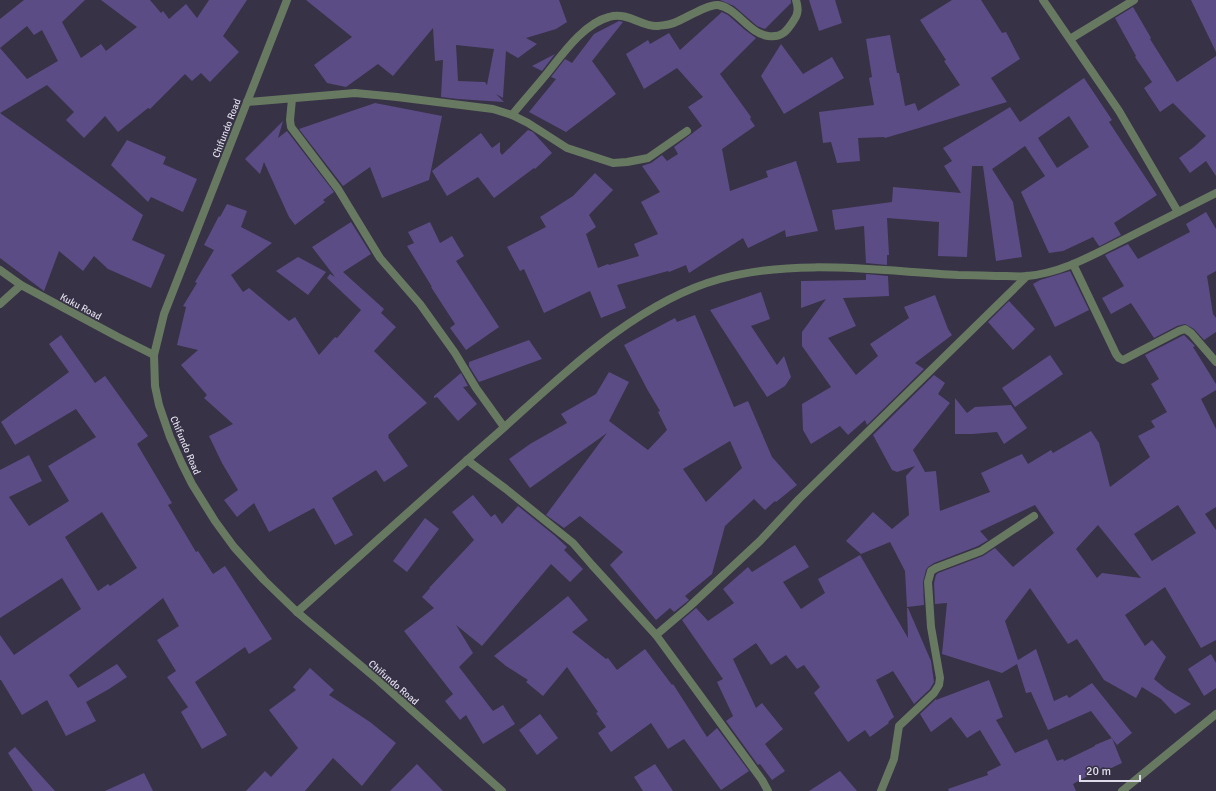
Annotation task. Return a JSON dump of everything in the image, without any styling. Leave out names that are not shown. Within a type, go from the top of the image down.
[{"type":"street","name":"Chifundo Road","points":[[287,0],[164,314],[154,355],[155,386],[159,405],[170,437],[192,484],[215,521],[234,547],[264,580],[297,612],[378,680],[502,791]]},
{"type":"street","points":[[512,115],[572,42],[591,26],[609,16],[628,16],[656,26],[675,23],[716,5],[726,7],[754,30],[764,36],[776,37],[785,32],[796,18],[798,8],[796,0]]},
{"type":"street","points":[[1043,0],[1119,111],[1178,212]]},
{"type":"street","points":[[1070,38],[1134,0]]},
{"type":"street","points":[[247,102],[362,94],[493,108],[528,123],[567,148],[613,162],[627,162],[648,158],[687,131]]},
{"type":"street","points":[[292,99],[290,120],[291,127],[338,189],[380,258],[420,304],[455,353],[476,388],[504,427]]},
{"type":"street","points":[[297,612],[504,427],[596,348],[622,328],[660,303],[689,289],[721,279],[781,268],[811,267],[874,269],[976,276],[1027,276],[1066,268],[1216,193]]},
{"type":"street","points":[[1073,264],[1119,358],[1123,360],[1185,329],[1191,333],[1216,362]]},
{"type":"street","name":"Kuku Road","points":[[0,270],[22,285],[154,355]]},
{"type":"street","points":[[656,635],[689,607],[760,541],[799,499],[1027,276]]},
{"type":"street","points":[[0,304],[22,285]]},
{"type":"street","points":[[467,460],[506,489],[572,544],[656,635],[762,780],[768,791]]},
{"type":"street","points":[[881,791],[894,759],[899,726],[934,693],[939,685],[940,678],[931,627],[928,582],[931,571],[982,551],[1034,516]]},
{"type":"street","points":[[1122,791],[1216,714]]},
{"type":"building","points":[[24,0],[85,0],[62,22],[81,58],[101,44],[106,51],[137,27],[101,0],[150,0],[161,13],[163,11],[169,19],[186,4],[197,18],[209,0],[247,0],[223,36],[239,52],[210,82],[201,73],[192,81],[185,74],[150,109],[148,108],[118,132],[105,116],[84,138],[66,120],[74,112],[47,85],[0,113],[0,19]],"holes":[[[27,26],[34,35],[42,30],[58,61],[27,79],[0,48]]]},
{"type":"building","points":[[306,0],[559,0],[567,22],[556,29],[526,38],[537,44],[518,58],[506,51],[503,98],[496,94],[504,102],[441,97],[443,60],[435,61],[433,28],[393,76],[378,64],[346,87],[327,83],[314,65],[352,37]],"holes":[[[456,45],[494,49],[487,85],[485,82],[458,81]]]},
{"type":"building","points":[[720,0],[791,0],[791,3],[765,29],[757,26],[734,6]]},
{"type":"building","points":[[809,0],[835,0],[842,23],[819,31]]},
{"type":"building","points":[[952,0],[981,0],[1002,33],[1006,32],[1020,59],[991,78],[1007,102],[885,138],[858,138],[860,161],[837,163],[831,142],[823,143],[819,112],[874,105],[869,78],[872,77],[866,39],[890,35],[905,106],[915,103],[918,111],[960,85],[920,20]]},
{"type":"building","points":[[1191,0],[1216,0],[1216,52]]},
{"type":"building","points":[[1133,7],[1151,38],[1150,39],[1177,82],[1216,56],[1216,176],[1206,161],[1190,173],[1179,158],[1206,136],[1173,103],[1160,112],[1144,88],[1152,82],[1135,57],[1136,56],[1115,18]]},
{"type":"building","points":[[722,12],[728,15],[756,38],[720,74],[751,117],[750,119],[755,126],[722,149],[730,191],[768,177],[766,171],[796,161],[818,231],[786,237],[785,230],[748,248],[743,238],[689,273],[686,265],[669,272],[668,271],[617,285],[626,308],[601,318],[590,291],[544,313],[524,269],[520,271],[507,247],[546,227],[540,217],[573,196],[595,173],[613,190],[589,215],[596,227],[586,234],[598,268],[639,256],[634,244],[658,234],[641,202],[660,192],[642,166],[651,163],[662,155],[667,161],[678,154],[674,147],[702,126],[688,107],[703,97],[677,68],[644,89],[626,54],[648,40],[650,44],[669,33],[680,50]]},
{"type":"building","points":[[619,21],[623,22],[592,61],[616,94],[566,132],[529,112],[556,79],[551,77],[565,59],[572,63],[594,34]]},
{"type":"building","points":[[781,44],[803,74],[832,57],[844,78],[784,114],[761,76]]},
{"type":"building","points":[[555,54],[542,71],[532,66]]},
{"type":"building","points":[[1084,78],[1112,120],[1109,122],[1157,195],[1114,223],[1121,235],[1100,246],[1093,237],[1063,251],[1049,253],[1021,192],[1045,176],[1025,146],[992,169],[1013,202],[1022,257],[996,261],[983,166],[972,166],[967,257],[938,256],[939,222],[887,218],[889,255],[887,255],[887,265],[866,263],[864,226],[835,230],[832,210],[892,202],[893,187],[961,193],[944,166],[952,161],[943,148],[1010,107],[1020,122]],"holes":[[[1069,116],[1089,147],[1057,168],[1038,138]]]},
{"type":"building","points":[[375,103],[442,116],[429,180],[382,198],[370,167],[343,186],[299,129]]},
{"type":"building","points":[[0,113],[143,215],[132,240],[165,255],[151,288],[108,269],[94,256],[83,271],[59,251],[44,291],[0,258]]},
{"type":"building","points":[[283,121],[278,138],[287,131],[334,192],[323,200],[325,202],[295,225],[289,217],[264,162],[260,174],[245,159]]},
{"type":"building","points":[[528,130],[533,132],[552,153],[535,169],[534,168],[494,198],[478,177],[447,196],[432,171],[481,133],[492,148],[500,142],[500,152],[502,155]]},
{"type":"building","points":[[127,140],[166,157],[163,164],[197,179],[183,212],[151,197],[148,202],[111,165]]},
{"type":"building","points":[[227,204],[247,211],[241,227],[272,243],[231,275],[243,292],[249,288],[289,321],[295,317],[319,355],[335,337],[337,338],[361,310],[327,278],[330,274],[335,277],[312,247],[351,222],[371,254],[343,272],[384,309],[381,313],[396,327],[374,351],[427,403],[388,435],[408,466],[384,482],[376,470],[332,498],[353,535],[335,545],[314,508],[269,532],[254,503],[237,517],[224,500],[238,490],[222,463],[209,436],[233,424],[204,398],[207,395],[181,365],[198,350],[177,345],[186,307],[183,306],[214,250],[204,245]]},
{"type":"building","points":[[1206,212],[1216,229],[1216,271],[1207,276],[1213,314],[1216,318],[1216,332],[1204,340],[1194,329],[1185,324],[1177,326],[1154,338],[1131,303],[1111,314],[1102,298],[1124,286],[1105,255],[1128,244],[1138,259],[1190,232],[1186,224]]},
{"type":"building","points":[[430,222],[440,243],[452,236],[464,256],[456,261],[499,327],[466,350],[450,328],[455,324],[407,246],[414,243],[408,232]]},
{"type":"building","points":[[298,257],[326,272],[308,295],[276,271]]},
{"type":"building","points":[[1070,271],[1089,310],[1055,327],[1033,284],[1040,280]]},
{"type":"building","points":[[866,274],[888,276],[889,296],[843,298],[856,326],[828,338],[856,375],[878,356],[870,344],[909,318],[904,307],[935,295],[948,329],[952,335],[915,363],[924,369],[867,425],[865,420],[848,435],[840,426],[811,444],[803,430],[802,404],[831,387],[802,346],[802,332],[826,299],[801,308],[801,281],[866,280]]},
{"type":"building","points":[[761,292],[770,319],[751,326],[777,365],[784,356],[791,377],[785,386],[767,397],[710,310]]},
{"type":"building","points":[[1009,301],[1035,329],[1013,350],[988,322]]},
{"type":"building","points":[[695,315],[734,407],[748,401],[772,457],[797,485],[765,510],[754,499],[725,526],[712,574],[685,596],[689,600],[674,612],[670,608],[656,620],[610,565],[623,552],[580,516],[564,528],[546,515],[607,433],[530,488],[509,459],[530,444],[567,423],[561,414],[596,394],[609,372],[629,382],[609,421],[648,450],[667,430],[658,412],[660,411],[624,345],[675,318],[677,322]],"holes":[[[730,441],[742,468],[706,502],[683,469]]]},
{"type":"building","points":[[61,335],[95,383],[105,376],[148,436],[137,444],[172,503],[168,505],[196,552],[198,551],[213,574],[225,566],[272,639],[249,654],[245,647],[195,682],[227,735],[202,749],[181,712],[188,707],[167,677],[176,671],[157,640],[179,626],[163,598],[69,675],[78,688],[117,664],[127,677],[86,702],[96,721],[66,736],[47,700],[22,715],[0,680],[0,635],[14,655],[81,609],[62,578],[0,618],[0,470],[29,455],[42,481],[9,497],[29,526],[69,501],[48,466],[96,437],[76,409],[15,445],[1,422],[69,372],[49,344]],"holes":[[[102,512],[137,568],[110,586],[108,584],[98,591],[65,537]]]},
{"type":"building","points":[[1184,335],[1195,346],[1193,347],[1216,384],[1216,390],[1201,399],[1216,429],[1216,507],[1205,514],[1216,530],[1216,640],[1201,648],[1165,587],[1125,615],[1145,646],[1152,640],[1166,657],[1154,679],[1166,689],[1191,704],[1175,714],[1161,699],[1142,687],[1136,698],[1104,680],[1077,639],[1068,644],[1030,588],[1005,621],[1018,660],[1036,649],[1054,701],[1067,695],[1069,698],[1092,683],[1132,733],[1117,745],[1091,711],[1048,730],[1031,692],[1026,693],[1017,664],[1002,673],[942,654],[947,603],[935,604],[934,583],[936,575],[983,556],[995,548],[1013,567],[1054,533],[1035,505],[980,531],[988,540],[978,546],[934,563],[928,567],[923,582],[924,605],[907,607],[905,571],[890,542],[861,554],[846,541],[873,512],[892,529],[909,515],[906,476],[915,466],[897,472],[892,470],[873,435],[934,375],[945,383],[938,394],[950,403],[913,450],[925,472],[936,471],[940,511],[990,492],[981,473],[1022,454],[1028,464],[1051,450],[1053,453],[1091,431],[1099,443],[1110,487],[1150,457],[1138,436],[1155,427],[1151,421],[1167,412],[1151,384],[1159,379],[1145,355]],"holes":[[[1178,505],[1196,533],[1152,561],[1134,534]],[[1098,525],[1141,578],[1102,573],[1097,578],[1076,549]]]},
{"type":"building","points":[[529,340],[542,359],[479,382],[469,366],[469,362]]},
{"type":"building","points":[[1050,355],[1063,374],[1015,407],[1002,388]]},
{"type":"building","points":[[461,373],[468,386],[463,387],[477,404],[458,421],[437,397],[434,398],[434,396]]},
{"type":"building","points":[[955,398],[967,413],[975,407],[1011,405],[1027,428],[1004,444],[997,432],[955,434]]},
{"type":"building","points":[[473,495],[491,517],[495,514],[502,524],[518,506],[567,547],[564,550],[583,569],[570,582],[551,564],[482,646],[456,625],[473,653],[459,667],[493,711],[503,705],[515,724],[483,744],[466,715],[460,720],[445,701],[453,694],[404,631],[434,608],[422,597],[474,540],[452,512]]},
{"type":"building","points":[[425,518],[439,529],[407,572],[393,561]]},
{"type":"building","points":[[795,545],[809,567],[783,582],[801,609],[825,593],[818,579],[860,555],[908,638],[908,608],[931,661],[934,682],[930,689],[914,704],[893,671],[876,680],[894,717],[888,722],[889,723],[870,737],[865,730],[848,742],[814,693],[820,687],[804,665],[797,669],[786,655],[771,665],[756,643],[733,659],[756,708],[762,703],[783,729],[765,744],[785,771],[772,780],[760,764],[758,765],[726,721],[733,716],[717,682],[723,679],[682,620],[696,608],[708,621],[734,603],[723,589],[748,567],[752,572]]},
{"type":"building","points":[[568,596],[588,620],[572,632],[606,659],[608,658],[617,670],[645,649],[672,685],[673,684],[707,737],[717,728],[749,771],[721,790],[684,739],[668,749],[651,723],[611,752],[598,733],[606,727],[596,713],[598,712],[567,667],[543,696],[526,682],[528,680],[506,666],[494,656]]},
{"type":"building","points":[[1211,654],[1216,663],[1216,688],[1204,696],[1188,669]]},
{"type":"building","points":[[310,668],[334,690],[329,695],[370,722],[396,743],[362,786],[333,758],[305,791],[246,791],[265,771],[271,777],[298,748],[269,710],[296,690],[293,687]]},
{"type":"building","points":[[989,680],[1003,717],[996,720],[1015,753],[1047,739],[1057,761],[1063,759],[1064,761],[1112,738],[1122,763],[1105,771],[1104,767],[1073,784],[1076,791],[949,791],[948,789],[988,775],[987,772],[1001,765],[980,730],[967,738],[951,717],[931,732],[920,714],[936,699]]},
{"type":"building","points":[[540,714],[558,738],[537,755],[519,730]]},
{"type":"building","points":[[15,747],[55,791],[33,791],[8,753]]},
{"type":"building","points":[[417,764],[443,791],[390,791]]},
{"type":"building","points":[[655,764],[673,791],[643,791],[634,777]]},
{"type":"building","points":[[840,771],[857,791],[809,791]]},
{"type":"building","points":[[144,773],[153,791],[105,791]]}]
